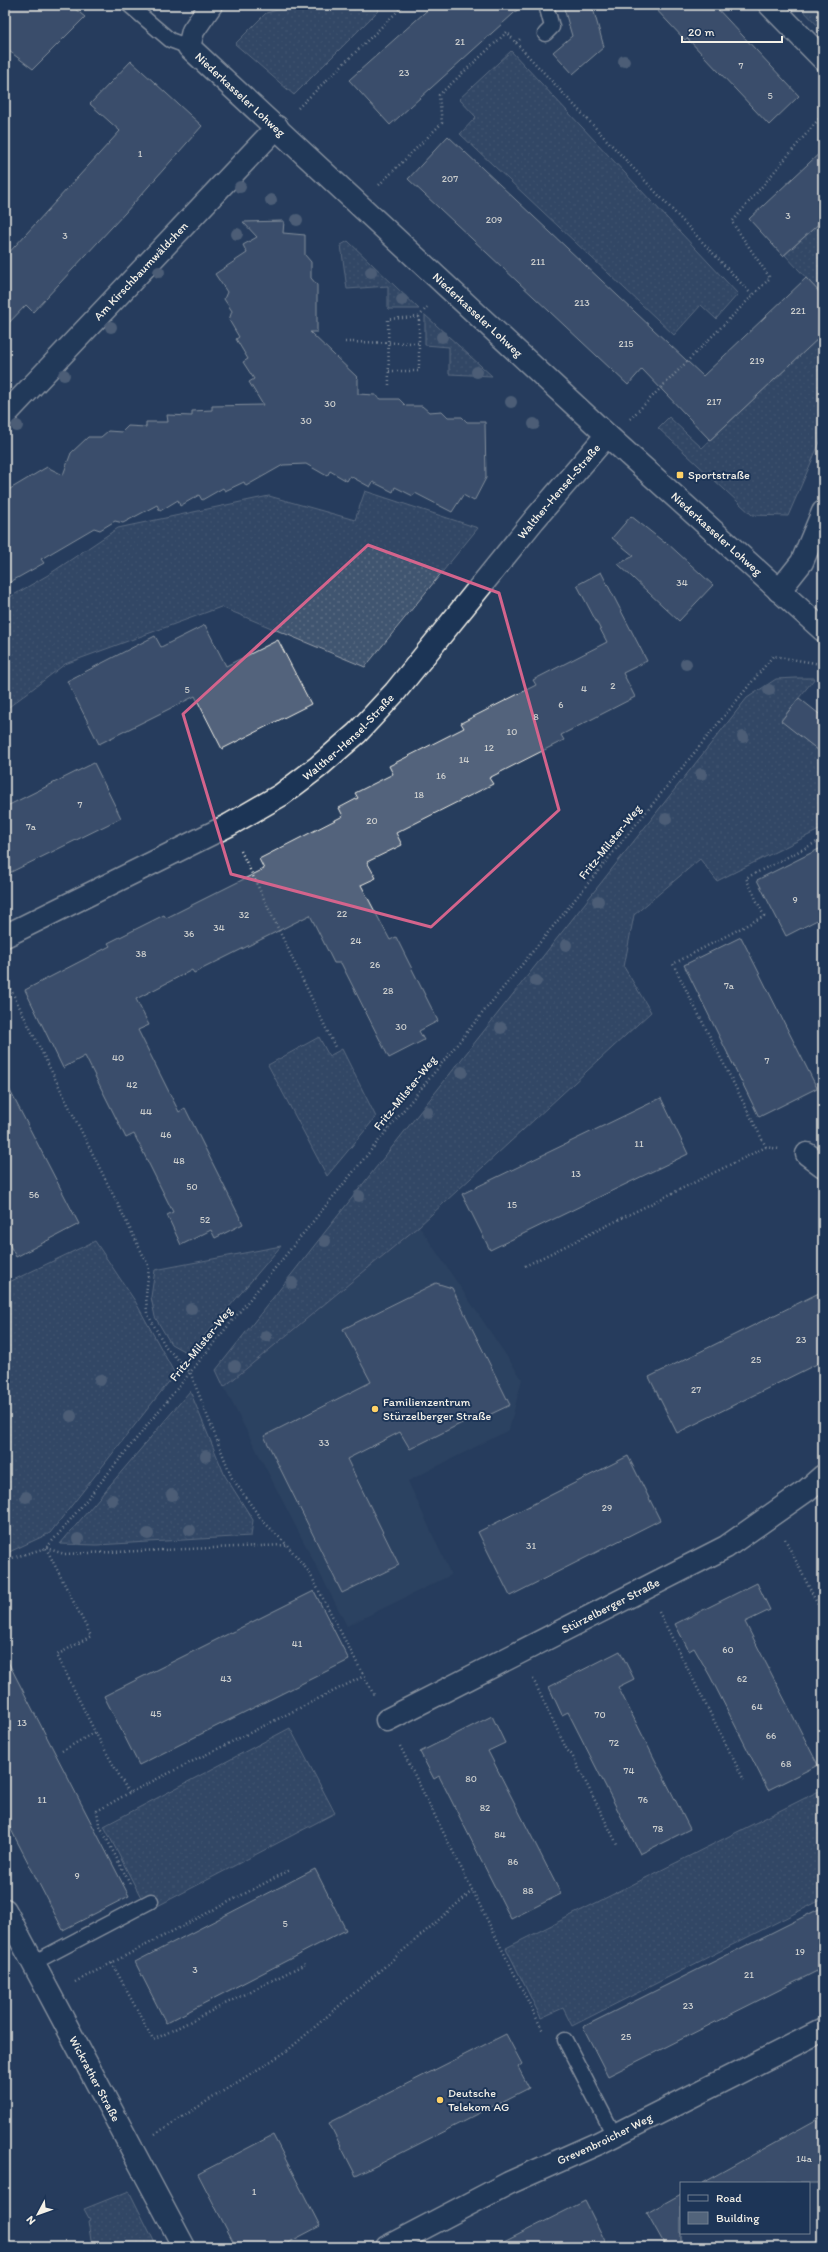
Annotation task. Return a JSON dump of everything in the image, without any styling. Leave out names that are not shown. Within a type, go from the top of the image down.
[{"type":"street","points":[[189,46],[193,31],[211,5]]},
{"type":"street","points":[[770,5],[823,59]]},
{"type":"street","name":"Niederkasseler Lohweg","points":[[189,46],[607,434],[823,630]]},
{"type":"street","name":"Am Kirschbaumwäldchen","points":[[5,415],[277,127]]},
{"type":"street","name":"Walther-Hensel-Straße","points":[[5,936],[229,825],[281,795],[318,768],[357,733],[395,692],[534,520],[607,434]]},
{"type":"street","points":[[779,591],[802,562],[823,512]]},
{"type":"street","name":"Stürzelberger Straße","points":[[387,1720],[726,1546],[807,1490],[823,1476]]},
{"type":"street","name":"Wickrather Straße","points":[[5,1910],[133,2148],[184,2247]]},
{"type":"street","name":"Grevenbroicher Weg","points":[[387,2247],[509,2183],[614,2135],[823,2030]]},
{"type":"lane","name":"Niederkasseler Lohweg","points":[[129,5],[170,40],[189,46]]},
{"type":"lane","points":[[544,34],[552,27],[546,5]]},
{"type":"lane","points":[[33,1963],[151,1901]]},
{"type":"lane","points":[[564,2040],[614,2135]]},
{"type":"path","points":[[315,93],[404,5]]},
{"type":"path","points":[[516,43],[532,28],[544,34]]},
{"type":"path","points":[[360,204],[442,123],[438,95],[507,32],[753,296]]},
{"type":"path","points":[[607,434],[636,415],[770,278],[732,222],[823,114]]},
{"type":"path","points":[[389,371],[420,371],[419,317],[446,284]]},
{"type":"path","points":[[388,384],[388,318],[419,317]]},
{"type":"path","points":[[345,342],[419,343]]},
{"type":"path","name":"Fritz-Milster-Weg","points":[[46,1548],[773,656],[822,664],[823,662]]},
{"type":"path","points":[[229,825],[335,1047]]},
{"type":"path","points":[[766,1147],[673,964],[764,916],[746,878],[823,839]]},
{"type":"path","points":[[5,978],[149,1267],[146,1295],[147,1313],[166,1347],[190,1372],[232,1478],[261,1519],[287,1546],[308,1572],[387,1720],[546,2038]]},
{"type":"path","points":[[525,1266],[766,1147],[815,1160]]},
{"type":"path","points":[[773,1514],[823,1615]]},
{"type":"path","points":[[5,1560],[46,1548],[64,1554],[287,1546]]},
{"type":"path","points":[[46,1548],[91,1636],[57,1655],[95,1732],[129,1793]]},
{"type":"path","points":[[647,1587],[744,1780]]},
{"type":"path","points":[[519,1651],[567,1750],[572,1754],[617,1844]]},
{"type":"path","points":[[131,1887],[99,1824],[97,1811],[129,1793],[364,1676]]},
{"type":"path","points":[[62,1750],[95,1732]]},
{"type":"path","points":[[50,1995],[290,1870]]},
{"type":"path","points":[[133,2148],[287,2051],[472,1891]]},
{"type":"path","points":[[112,1963],[152,2040],[307,1963]]},
{"type":"highlighted area","points":[[368,545],[499,593],[559,810],[431,927],[231,874],[183,714]]},
{"type":"shaded area","name":"Familienzentrum Stürzelberger Straße","points":[[419,1226],[522,1379],[509,1430],[408,1481],[451,1575],[347,1626],[224,1387]]},
{"type":"green space","points":[[296,5],[375,5],[379,10],[294,95],[235,44],[266,13]]},
{"type":"green space","points":[[798,5],[823,5],[823,31]]},
{"type":"green space","points":[[511,51],[738,294],[716,319],[701,305],[674,335],[460,134],[476,117],[459,99]]},
{"type":"green space","points":[[823,220],[823,296],[785,255]]},
{"type":"green space","points":[[348,241],[419,309],[388,309],[388,286],[347,289],[341,245]]},
{"type":"green space","points":[[425,315],[492,376],[449,374],[449,347],[425,345]]},
{"type":"green space","points":[[823,334],[823,435],[788,516],[752,515],[658,428],[669,417],[702,448]]},
{"type":"green space","points":[[365,491],[478,528],[365,667],[221,607],[65,664],[5,710],[5,600],[48,575],[118,528],[269,496],[355,520]]},
{"type":"green space","points":[[815,678],[781,720],[819,751],[823,746],[823,828],[717,881],[700,859],[634,915],[624,967],[651,1012],[419,1226],[224,1387],[216,1370],[747,698],[776,679]]},
{"type":"green space","points":[[319,1037],[329,1056],[342,1049],[376,1117],[327,1176],[268,1065]]},
{"type":"green space","points":[[95,1241],[135,1301],[175,1374],[50,1533],[5,1554],[5,1284]]},
{"type":"green space","points":[[281,1246],[189,1354],[171,1344],[155,1317],[151,1297],[155,1270]]},
{"type":"green space","points":[[190,1391],[225,1476],[253,1520],[251,1536],[97,1545],[60,1544]]},
{"type":"green space","points":[[290,1728],[335,1813],[148,1911],[104,1826]]},
{"type":"green space","points":[[823,1789],[823,1899],[572,2026],[563,2008],[541,2018],[506,1948]]},
{"type":"green space","points":[[129,2191],[157,2247],[92,2247],[88,2221],[90,2220],[84,2209]]},
{"type":"building","points":[[5,5],[70,5],[85,17],[33,69],[5,48]]},
{"type":"building","points":[[433,5],[523,5],[390,125],[349,80]]},
{"type":"building","points":[[563,5],[592,5],[604,47],[573,74],[553,52],[572,36]]},
{"type":"building","points":[[652,5],[714,5],[799,96],[769,125],[687,38],[685,40]]},
{"type":"building","points":[[131,61],[202,126],[125,213],[33,312],[26,305],[5,327],[5,257],[120,131],[90,104]]},
{"type":"building","points":[[448,136],[703,376],[806,278],[823,296],[823,334],[710,440],[642,369],[628,385],[408,179]]},
{"type":"building","points":[[823,150],[823,220],[783,256],[749,219]]},
{"type":"building","points":[[284,221],[283,233],[305,235],[305,255],[311,262],[311,278],[317,285],[317,332],[310,332],[358,378],[358,394],[375,395],[381,399],[399,399],[406,406],[422,406],[429,412],[442,411],[448,417],[462,417],[467,422],[485,422],[486,478],[474,501],[463,495],[452,512],[415,493],[413,496],[395,487],[393,492],[373,482],[370,487],[350,476],[347,481],[330,471],[327,476],[306,464],[283,465],[246,486],[244,482],[225,491],[223,488],[202,500],[199,495],[180,506],[178,500],[160,511],[157,505],[123,523],[115,521],[100,530],[94,528],[41,559],[44,563],[5,585],[5,492],[47,467],[63,475],[71,453],[88,437],[101,437],[108,431],[122,432],[128,426],[146,427],[146,422],[168,422],[167,415],[192,416],[192,411],[212,410],[212,406],[263,405],[249,382],[254,379],[243,362],[248,359],[236,339],[239,337],[229,320],[232,311],[224,299],[227,292],[215,274],[247,253],[243,245],[257,237],[243,222]]},
{"type":"building","points":[[631,516],[665,543],[666,542],[713,585],[679,621],[618,564],[634,556],[612,538]]},
{"type":"building","points":[[601,572],[647,661],[623,673],[635,697],[561,735],[564,740],[489,778],[493,784],[396,833],[402,845],[367,862],[376,878],[361,885],[390,940],[396,937],[438,1021],[419,1031],[424,1040],[389,1058],[341,963],[334,963],[310,915],[194,973],[192,970],[136,999],[149,1025],[138,1030],[179,1112],[185,1108],[243,1224],[215,1238],[211,1230],[181,1245],[167,1215],[173,1212],[134,1134],[126,1138],[85,1056],[63,1068],[25,990],[110,946],[108,943],[164,915],[166,918],[264,869],[259,859],[343,816],[339,808],[358,798],[355,793],[393,774],[389,766],[464,728],[461,723],[536,685],[533,680],[607,642],[577,585]]},
{"type":"building","points":[[205,625],[226,666],[278,640],[311,704],[222,749],[195,696],[99,744],[67,681],[155,636],[161,647]]},
{"type":"building","points":[[799,698],[823,717],[823,754],[781,721]]},
{"type":"building","points":[[94,763],[121,818],[5,875],[5,807]]},
{"type":"building","points":[[823,847],[823,917],[786,936],[757,880]]},
{"type":"building","points":[[741,937],[817,1088],[759,1117],[684,965]]},
{"type":"building","points":[[5,1081],[79,1224],[16,1257],[5,1236]]},
{"type":"building","points":[[661,1098],[688,1154],[490,1250],[462,1194]]},
{"type":"building","points":[[436,1283],[452,1288],[510,1405],[474,1422],[472,1418],[410,1449],[400,1432],[347,1459],[399,1565],[342,1593],[264,1436],[371,1382],[343,1329]]},
{"type":"building","points":[[823,1291],[823,1361],[677,1433],[649,1377]]},
{"type":"building","points":[[628,1456],[660,1520],[510,1596],[478,1532]]},
{"type":"building","points":[[757,1583],[770,1610],[745,1622],[818,1765],[768,1790],[710,1676],[694,1648],[689,1651],[675,1624]]},
{"type":"building","points":[[314,1591],[349,1660],[139,1765],[104,1696]]},
{"type":"building","points":[[620,1651],[634,1679],[618,1687],[690,1829],[640,1854],[568,1712],[562,1715],[549,1687]]},
{"type":"building","points":[[5,1656],[129,1896],[63,1930],[5,1818]]},
{"type":"building","points":[[492,1716],[505,1743],[488,1751],[561,1894],[511,1919],[439,1776],[434,1779],[420,1752]]},
{"type":"building","points":[[315,1869],[346,1930],[166,2023],[135,1962]]},
{"type":"building","points":[[823,1907],[823,1968],[608,2076],[583,2027]]},
{"type":"building","name":"Deutsche Telekom AG","points":[[506,2034],[522,2064],[518,2067],[529,2088],[356,2176],[329,2123]]},
{"type":"building","points":[[823,2116],[823,2183],[704,2182]]},
{"type":"building","points":[[273,2135],[320,2226],[280,2247],[236,2247],[198,2174]]},
{"type":"building","points":[[680,2195],[681,2247],[666,2247],[647,2213]]},
{"type":"building","points":[[585,2201],[608,2247],[494,2247]]},
{"type":"place","name":"Sportstraße","points":[[680,475]]},
{"type":"place","name":"Familienzentrum Stürzelberger Straße","points":[[375,1409]]},
{"type":"place","name":"Deutsche Telekom AG","points":[[440,2100]]}]
